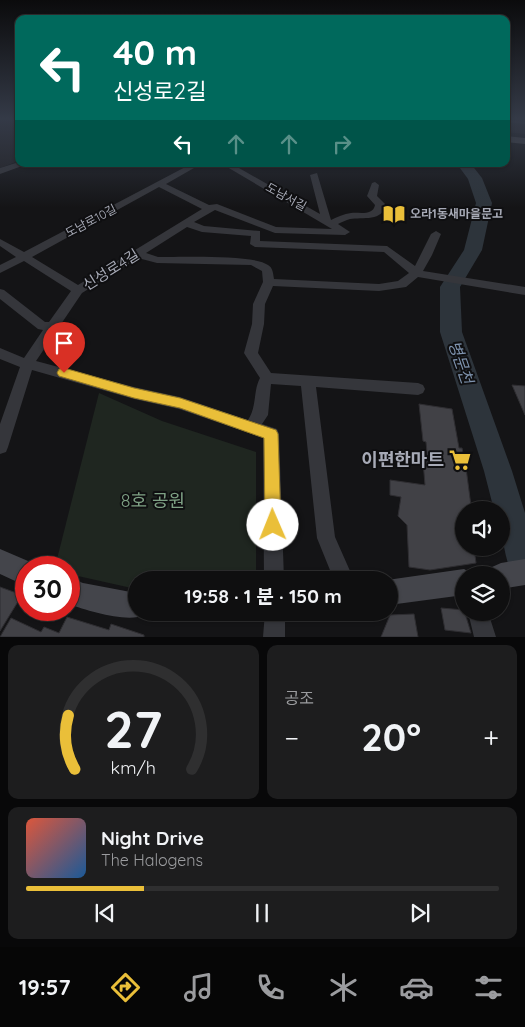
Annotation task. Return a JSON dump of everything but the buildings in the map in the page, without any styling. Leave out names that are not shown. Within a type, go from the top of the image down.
[{"type":"street","points":[[0,171],[15,165]]},
{"type":"street","points":[[158,184],[191,167]]},
{"type":"street","name":"도남서길","points":[[209,209],[214,206],[276,230],[345,232],[231,167]]},
{"type":"street","points":[[314,175],[328,222],[347,217],[366,217],[376,213],[380,208],[380,204],[372,196],[375,185]]},
{"type":"street","points":[[158,184],[209,209]]},
{"type":"street","name":"도남로10길","points":[[0,270],[158,184]]},
{"type":"street","name":"신성로4길","points":[[0,447],[28,362],[78,290],[209,209]]},
{"type":"street","points":[[187,223],[202,229],[256,232],[256,244],[387,249],[416,273],[524,291]]},
{"type":"street","points":[[269,282],[383,289],[402,285],[416,273],[436,234]]},
{"type":"street","points":[[0,242],[78,290]]},
{"type":"street","points":[[138,254],[157,260],[252,262],[263,266],[267,270],[269,282],[259,304],[258,324],[251,353],[267,378]]},
{"type":"street","points":[[0,293],[42,326],[53,326]]},
{"type":"street","points":[[0,353],[10,359],[28,362],[134,393],[180,403],[271,434],[274,571]]},
{"type":"street","points":[[267,378],[418,388]]},
{"type":"street","points":[[251,428],[260,415],[264,384],[267,378]]},
{"type":"street","points":[[308,382],[326,538],[340,571]]},
{"type":"street","points":[[0,561],[15,568]]},
{"type":"street","points":[[510,574],[525,572]]},
{"type":"street","points":[[398,591],[455,583]]},
{"type":"street","points":[[80,595],[128,604]]},
{"type":"street","points":[[274,637],[275,621]]},
{"type":"street","points":[[481,621],[485,637]]},
{"type":"shaded area","points":[[0,149],[15,149],[15,162],[0,168]]},
{"type":"green space","name":"8호 공원","points":[[99,393],[162,421],[256,452],[256,571],[128,571],[128,587],[80,576],[80,556],[58,556]]},
{"type":"waterway","name":"병문천","points":[[466,167],[475,178],[484,203],[473,250],[450,287],[451,332],[498,471],[525,566]]},
{"type":"place","name":"오라1동새마을문고","points":[[394,214]]},
{"type":"place","name":"이편한마트","points":[[460,460]]},
{"type":"route","points":[[64,373],[134,393],[180,403],[271,434],[273,525]]}]
